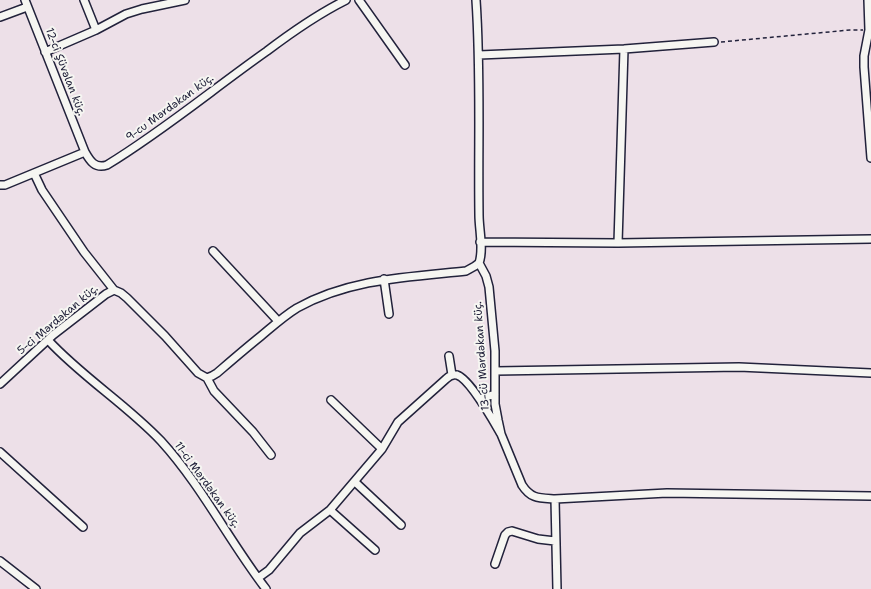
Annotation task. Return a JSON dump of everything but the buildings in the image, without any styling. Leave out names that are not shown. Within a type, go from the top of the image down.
[{"type":"street","points":[[84,0],[96,30]]},
{"type":"street","points":[[45,52],[96,30],[126,14],[185,0]]},
{"type":"street","name":"9-cu Mərdəkan küç.","points":[[85,152],[89,159],[97,166],[107,166],[154,135],[224,81],[314,17],[346,0]]},
{"type":"street","points":[[359,0],[405,65]]},
{"type":"street","name":"13-cü Mərdəkan küç.","points":[[476,0],[479,55],[479,215],[481,253],[479,263],[486,276],[489,287],[496,371],[495,394],[498,420],[522,485],[526,491],[532,496],[554,499],[666,493],[871,496]]},
{"type":"street","points":[[868,0],[869,42],[864,56],[864,67],[871,158]]},
{"type":"street","points":[[0,17],[26,3]]},
{"type":"street","name":"12-ci Şüvəlan küç.","points":[[26,3],[85,152]]},
{"type":"street","points":[[479,55],[624,49],[714,42]]},
{"type":"street","points":[[618,243],[624,49]]},
{"type":"street","points":[[0,185],[85,152]]},
{"type":"street","points":[[34,173],[42,190],[84,252],[114,290],[127,298],[165,336],[198,373],[206,378],[218,396],[253,432],[271,455]]},
{"type":"street","points":[[480,242],[618,243],[871,239]]},
{"type":"street","points":[[213,251],[278,321]]},
{"type":"street","points":[[206,378],[216,373],[278,321],[297,309],[326,295],[356,285],[384,279],[466,271],[479,263]]},
{"type":"street","points":[[384,279],[389,314]]},
{"type":"street","name":"5-ci Mərdəkan küç.","points":[[0,384],[48,340],[106,294],[114,290]]},
{"type":"street","name":"11-ci Mərdəkan küç.","points":[[48,340],[71,363],[130,412],[160,441],[190,478],[266,589]]},
{"type":"street","points":[[449,356],[452,375]]},
{"type":"street","points":[[496,371],[739,367],[871,373]]},
{"type":"street","points":[[258,578],[268,570],[300,533],[330,510],[382,449],[398,422],[446,378],[452,375],[457,375],[463,378],[480,399],[502,434]]},
{"type":"street","points":[[480,399],[495,394]]},
{"type":"street","points":[[331,400],[382,449]]},
{"type":"street","points":[[0,452],[83,527]]},
{"type":"street","points":[[354,482],[401,525]]},
{"type":"street","points":[[554,499],[557,589]]},
{"type":"street","points":[[330,510],[375,550]]},
{"type":"street","points":[[495,564],[505,535],[508,532],[512,531],[538,539],[555,541]]},
{"type":"street","points":[[1,562],[36,589]]},
{"type":"path","points":[[714,42],[850,30],[868,30]]}]
